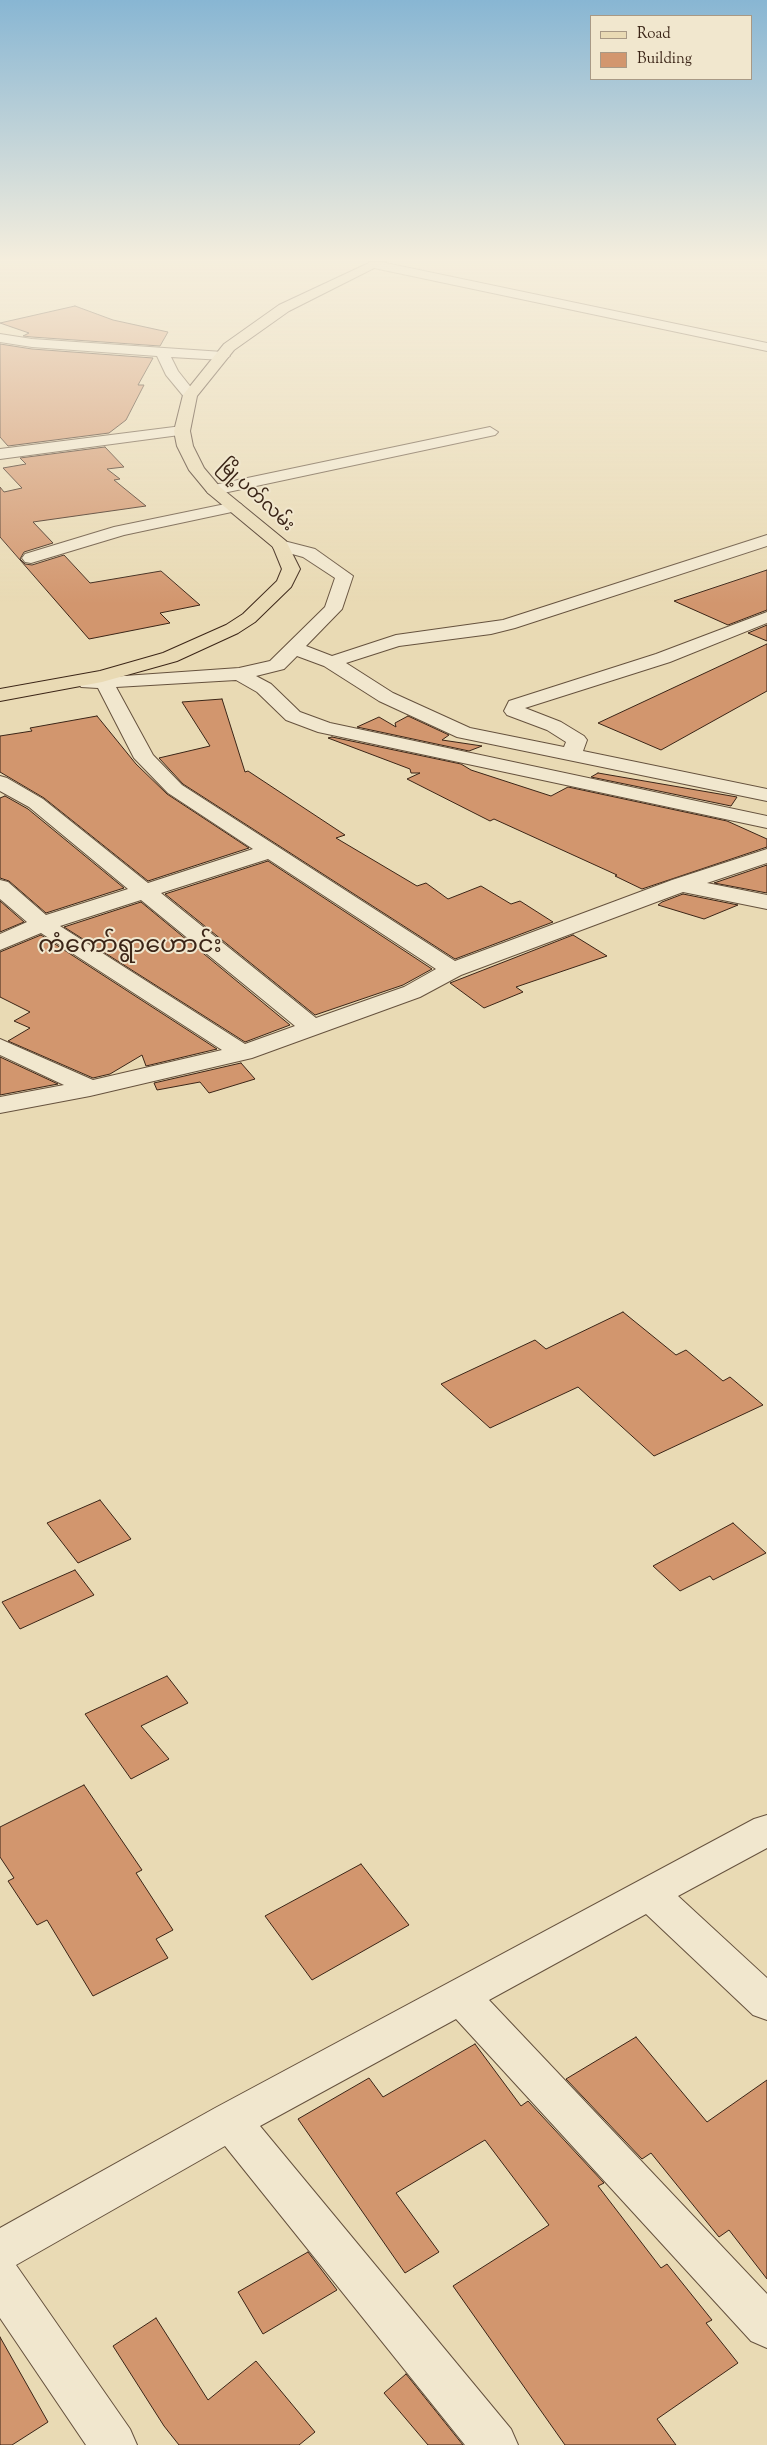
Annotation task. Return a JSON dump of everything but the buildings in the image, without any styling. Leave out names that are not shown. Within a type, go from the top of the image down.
[{"type":"main road","name":"မြို့ပတ်လမ်း","points":[[0,695],[102,676],[170,657],[232,629],[249,618],[285,583],[291,569],[280,545],[214,490],[197,470],[185,446],[182,431],[190,395],[206,376]]},
{"type":"street","points":[[174,376],[190,395]]},
{"type":"street","points":[[0,454],[182,431]]},
{"type":"street","points":[[214,490],[490,432]]},
{"type":"street","points":[[31,558],[120,531],[235,507]]},
{"type":"street","points":[[331,662],[414,637],[491,629],[767,540]]},
{"type":"street","points":[[51,686],[239,674],[277,665],[333,609],[344,576],[309,553],[280,545]]},
{"type":"street","points":[[571,755],[577,740],[554,726],[514,711],[516,705],[663,658],[767,617]]},
{"type":"street","points":[[294,648],[331,662],[386,697],[464,734],[767,795]]},
{"type":"street","points":[[239,674],[264,688],[293,716],[325,728],[767,822]]},
{"type":"street","points":[[104,682],[144,758],[175,789],[453,970]]},
{"type":"street","points":[[0,782],[36,803],[314,1029]]},
{"type":"street","points":[[0,943],[42,924],[270,851]]},
{"type":"street","points":[[0,1105],[90,1088],[244,1053],[412,992],[453,970],[680,885],[767,856]]},
{"type":"street","points":[[680,885],[767,902]]},
{"type":"street","points":[[0,887],[42,924],[244,1053]]},
{"type":"street","points":[[0,1046],[90,1088]]},
{"type":"street","points":[[0,2251],[230,2121],[767,1830]]},
{"type":"street","points":[[650,1894],[767,2004]]},
{"type":"street","points":[[461,1996],[767,2326]]},
{"type":"street","points":[[230,2121],[495,2445]]},
{"type":"street","points":[[0,2280],[114,2445]]},
{"type":"district","name":"ကံကော်ရွာဟောင်း","points":[[130,948]]}]
